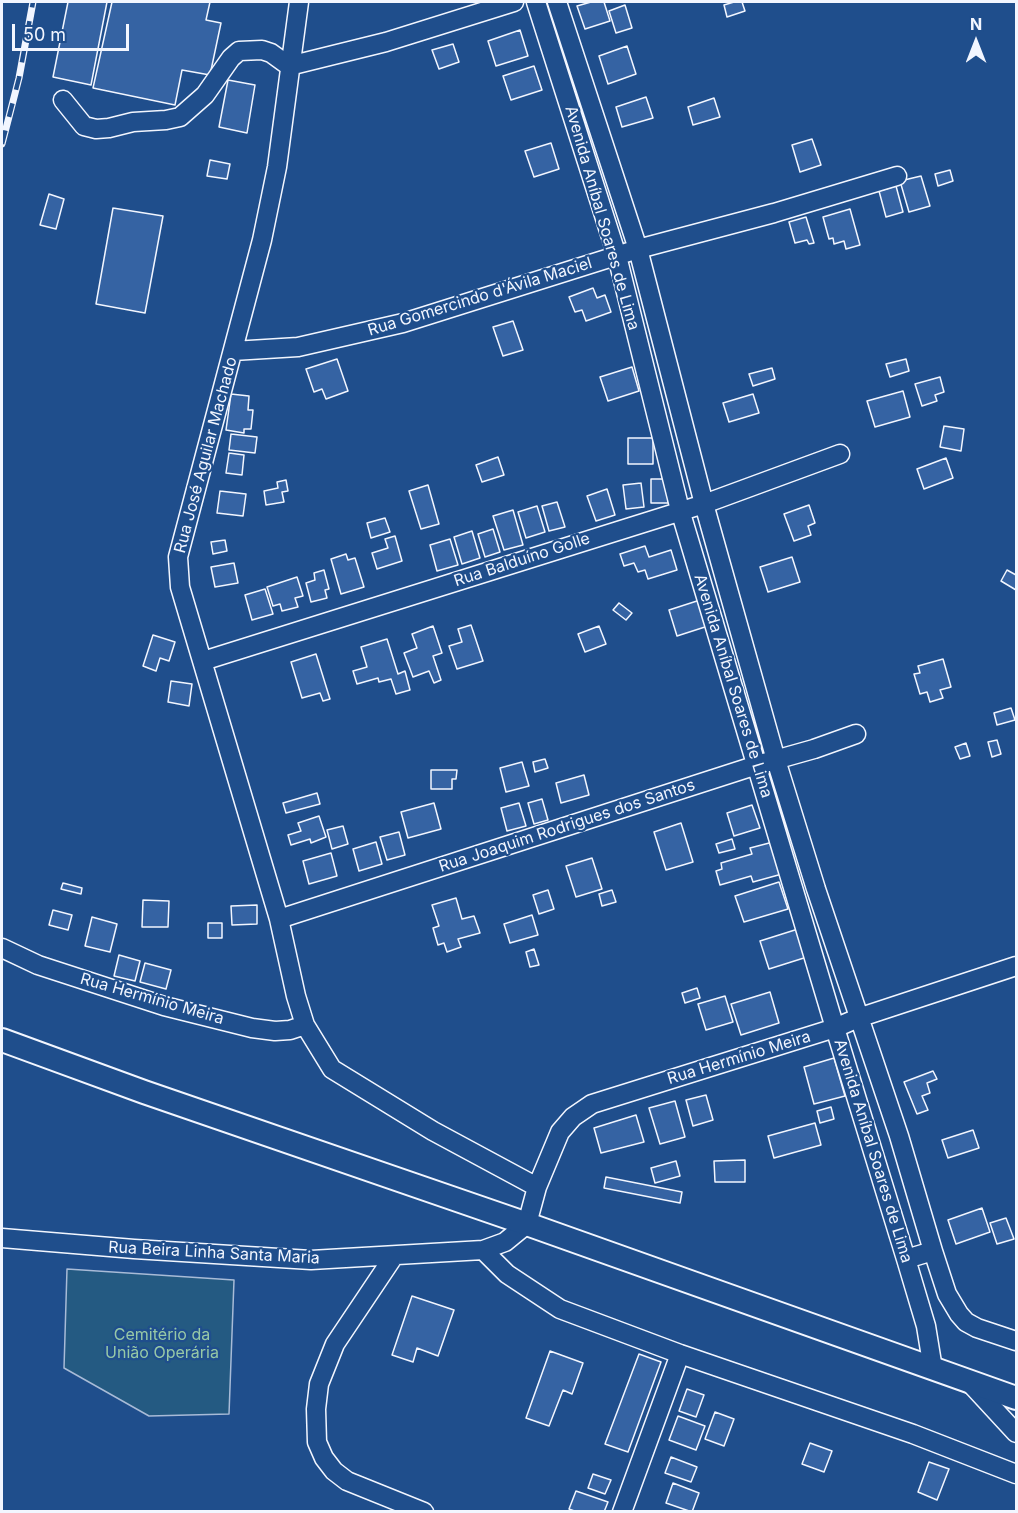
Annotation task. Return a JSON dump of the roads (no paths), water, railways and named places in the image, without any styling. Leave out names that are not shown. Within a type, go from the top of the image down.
[{"type":"main road","points":[[2,1040],[144,1092],[1017,1398]]},
{"type":"street","name":"Rua José Aguilar Machado","points":[[298,2],[277,167],[262,240],[178,557],[180,587],[279,919],[296,996],[305,1025],[332,1069],[433,1131],[537,1187]]},
{"type":"street","points":[[63,100],[84,126],[96,129],[180,117],[206,95],[231,58],[239,51],[262,50],[271,53],[289,66],[386,42],[514,2]]},
{"type":"street","name":"Avenida Aníbal Soares de Lima","points":[[536,2],[617,256],[680,510],[926,1326],[933,1369]]},
{"type":"street","name":"Avenida Aníbal Soares de Lima","points":[[557,2],[638,249],[704,504],[776,760],[858,1018],[899,1136],[947,1294],[966,1322],[1017,1341]]},
{"type":"street","name":"Rua Gomercindo d'Ávila Maciel","points":[[233,351],[298,347],[403,323],[638,249],[774,213],[897,176]]},
{"type":"street","name":"Rua Balduíno Golle","points":[[203,661],[704,504],[840,454]]},
{"type":"street","name":"Rua Joaquim Rodrigues dos Santos","points":[[279,919],[856,734]]},
{"type":"street","name":"Rua Hermínio Meira","points":[[2,948],[38,965],[164,1006],[252,1028],[275,1031],[290,1030],[305,1025]]},
{"type":"street","name":"Rua Hermínio Meira","points":[[526,1224],[537,1187],[560,1132],[573,1117],[592,1104],[835,1028],[858,1018],[1017,966]]},
{"type":"street","name":"Rua Beira Linha Santa Maria","points":[[2,1238],[311,1260],[483,1250],[505,1242],[526,1224]]},
{"type":"street","points":[[483,1250],[507,1274],[560,1309],[680,1354],[913,1434],[1017,1474]]},
{"type":"street","points":[[906,1259],[933,1251]]},
{"type":"street","points":[[394,1256],[335,1344],[320,1384],[316,1409],[317,1442],[324,1458],[334,1471],[347,1480],[424,1512]]},
{"type":"street","points":[[622,1512],[680,1354]]},
{"type":"street","points":[[968,1381],[1017,1433]]},
{"type":"railway","points":[[2,144],[19,78],[33,2]]},
{"type":"park label","name":"Cemitério da União Operária","points":[[162,1344]]}]
